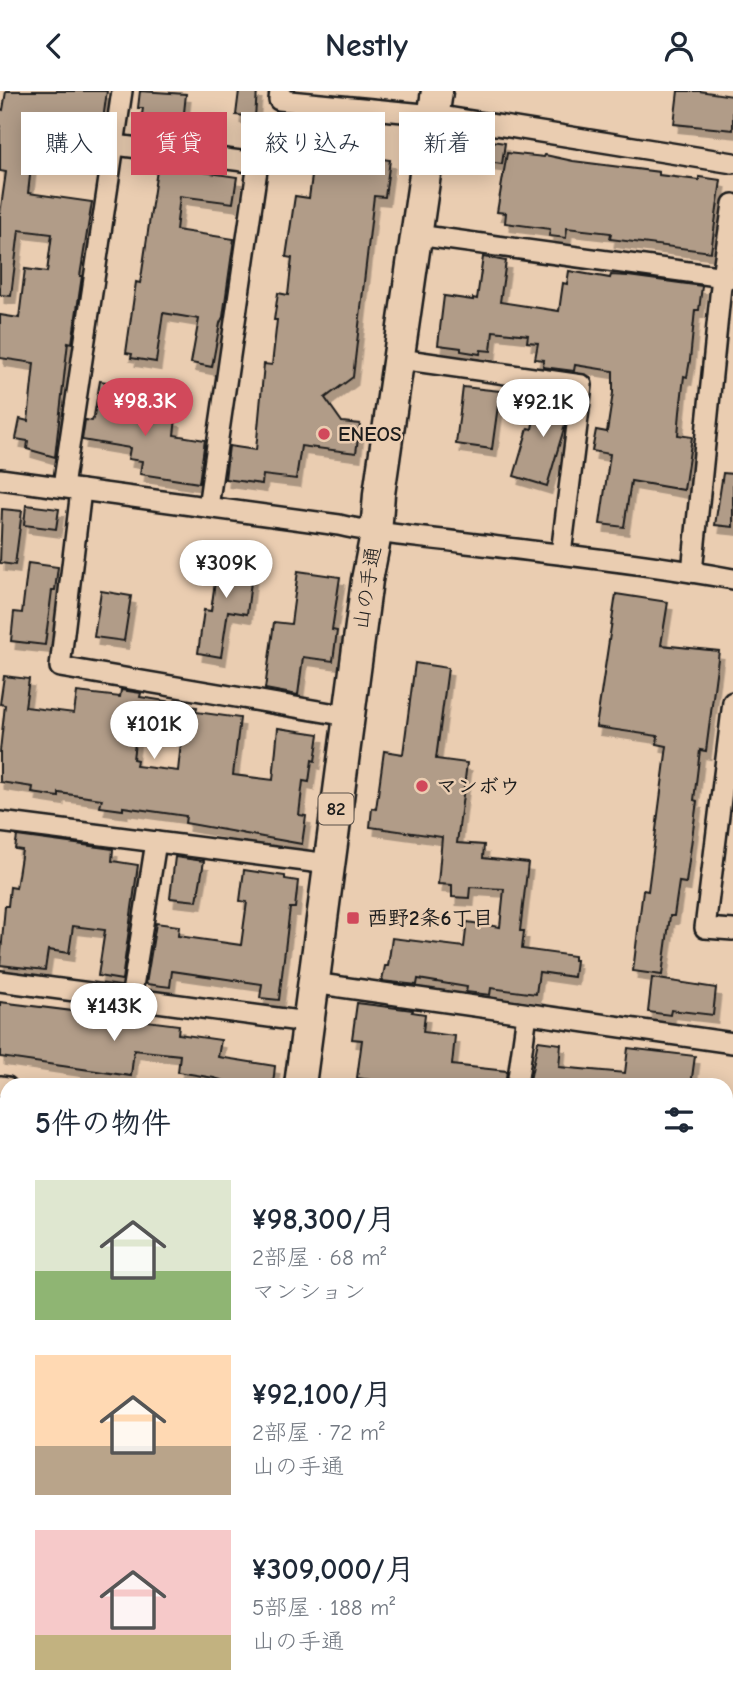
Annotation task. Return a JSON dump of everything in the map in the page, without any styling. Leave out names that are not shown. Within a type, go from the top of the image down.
[{"type":"main road","name":"山の手通","points":[[301,1078],[348,716],[376,534],[379,494],[435,103]]},
{"type":"street","points":[[117,130],[122,91]]},
{"type":"street","points":[[280,91],[279,100],[435,103],[733,163]]},
{"type":"street","points":[[117,145],[257,163],[208,507]]},
{"type":"street","points":[[111,175],[72,489],[60,667],[348,716]]},
{"type":"street","points":[[692,572],[727,277],[733,204]]},
{"type":"street","points":[[417,236],[727,277]]},
{"type":"street","points":[[400,359],[582,384],[561,554]]},
{"type":"street","points":[[0,479],[339,525],[376,534],[561,554],[733,579]]},
{"type":"street","points":[[733,702],[705,927],[733,930]]},
{"type":"street","points":[[0,822],[329,864]]},
{"type":"street","points":[[131,999],[156,842]]},
{"type":"street","points":[[0,981],[307,1022]]},
{"type":"street","points":[[313,983],[733,1043]]},
{"type":"street","points":[[518,1078],[527,1014]]},
{"type":"building","points":[[6,91],[107,91],[104,112],[21,112],[21,175],[30,175],[28,193],[92,202],[72,343],[68,342],[55,457],[27,449],[28,441],[16,439],[20,419],[28,421],[34,363],[0,358],[0,315],[19,318],[25,269],[47,272],[52,234],[19,230],[11,296],[0,295],[0,214],[6,172],[0,171],[0,109],[3,110]]},
{"type":"building","points":[[140,91],[186,94],[184,112],[142,112],[143,108],[138,108]]},
{"type":"building","points":[[239,91],[257,91],[255,112],[241,112],[241,116],[236,115]]},
{"type":"building","points":[[678,91],[733,96],[733,130],[674,124]]},
{"type":"building","points":[[495,142],[505,143],[502,164],[495,163]]},
{"type":"building","points":[[507,153],[545,155],[659,172],[659,175],[721,180],[711,252],[610,239],[611,233],[567,228],[566,238],[549,236],[550,229],[505,223],[506,213],[497,212]]},
{"type":"building","points":[[385,159],[390,160],[385,197],[374,196],[353,377],[325,398],[342,422],[360,424],[356,453],[301,446],[296,479],[263,475],[262,484],[225,479],[229,446],[256,450],[264,364],[272,365],[278,293],[288,295],[292,258],[286,257],[295,196],[309,198],[312,175],[385,175]]},
{"type":"building","points":[[156,175],[237,177],[233,203],[180,196],[176,230],[234,239],[223,317],[212,367],[191,363],[199,319],[163,313],[156,362],[131,358],[132,354],[126,353],[136,282],[140,283]]},
{"type":"building","points":[[483,257],[506,261],[500,302],[559,311],[563,283],[567,284],[569,271],[610,278],[611,275],[628,276],[702,286],[699,310],[695,310],[690,360],[687,377],[684,376],[680,412],[678,435],[692,437],[684,490],[631,481],[624,527],[600,524],[610,454],[592,451],[596,430],[607,432],[613,393],[613,371],[575,365],[574,371],[543,367],[544,360],[535,359],[538,343],[527,342],[528,335],[493,331],[491,351],[481,350],[480,354],[438,345],[444,296],[477,299]]},
{"type":"building","points":[[100,381],[121,384],[118,410],[176,419],[174,435],[205,440],[199,483],[140,474],[142,461],[128,459],[130,448],[82,440],[85,420],[92,421],[94,416]]},
{"type":"building","points":[[463,387],[500,391],[492,449],[456,444]]},
{"type":"building","points":[[539,391],[568,395],[565,425],[547,486],[514,476],[528,428],[532,429]]},
{"type":"building","points":[[723,473],[733,474],[733,527],[715,525]]},
{"type":"building","points":[[26,505],[59,509],[56,529],[24,525]]},
{"type":"building","points":[[2,509],[22,511],[15,565],[0,563]]},
{"type":"building","points":[[219,552],[254,557],[247,614],[228,611],[221,657],[198,653],[204,610],[211,611]]},
{"type":"building","points":[[28,563],[58,567],[55,590],[52,590],[45,645],[11,641],[14,612],[22,613]]},
{"type":"building","points":[[298,571],[340,577],[332,630],[337,631],[333,661],[303,657],[298,695],[265,689],[274,622],[291,624]]},
{"type":"building","points":[[101,591],[131,596],[124,641],[94,637]]},
{"type":"building","points":[[616,594],[668,602],[661,645],[719,651],[706,751],[700,750],[694,800],[697,801],[686,883],[679,882],[674,916],[670,916],[662,975],[633,971],[643,890],[648,891],[667,746],[657,744],[658,736],[596,727]]},
{"type":"building","points":[[415,663],[448,668],[436,759],[467,763],[457,843],[484,845],[483,858],[528,863],[520,931],[524,931],[522,949],[574,956],[576,960],[574,977],[539,972],[536,994],[491,988],[490,995],[466,992],[467,987],[418,979],[417,985],[382,981],[385,966],[388,966],[392,938],[464,947],[467,922],[500,927],[504,889],[470,887],[469,898],[452,897],[452,885],[438,884],[442,837],[370,827],[372,808],[376,809],[384,751],[403,754]]},
{"type":"building","points":[[4,676],[29,679],[25,707],[74,713],[77,692],[120,697],[121,690],[141,693],[140,697],[197,707],[196,712],[240,718],[233,775],[273,780],[278,728],[319,734],[309,782],[303,781],[299,815],[306,816],[302,844],[185,823],[186,816],[123,807],[123,810],[100,807],[102,799],[59,793],[59,797],[32,793],[33,787],[0,782],[5,705],[0,704]],"holes":[[[137,726],[182,733],[178,771],[136,766],[137,760],[133,759]]]},
{"type":"building","points":[[17,836],[113,849],[112,861],[138,865],[122,980],[98,976],[105,930],[73,926],[69,953],[48,950],[45,970],[0,965],[5,906],[8,906],[10,887],[16,888],[22,850],[15,849]]},
{"type":"building","points":[[175,857],[204,861],[197,901],[170,898]]},
{"type":"building","points":[[244,870],[285,876],[285,879],[298,881],[295,908],[290,908],[279,1000],[260,998],[262,984],[172,971],[170,987],[146,984],[156,923],[179,926],[178,936],[241,945],[247,902],[240,901]]},
{"type":"building","points":[[652,978],[716,988],[713,1015],[671,1010],[670,1015],[648,1012]]},
{"type":"building","points":[[0,1002],[73,1011],[73,1006],[139,1014],[138,1020],[179,1025],[178,1034],[221,1040],[218,1057],[275,1066],[274,1078],[214,1078],[178,1072],[180,1055],[134,1050],[131,1076],[0,1057]]},
{"type":"building","points":[[357,1003],[413,1010],[412,1012],[425,1014],[423,1032],[455,1036],[452,1065],[507,1071],[506,1078],[357,1078],[362,1040],[352,1039]]},
{"type":"building","points":[[538,1041],[561,1044],[559,1067],[625,1073],[628,1048],[695,1056],[692,1078],[530,1078]]},
{"type":"place","name":"ENEOS","points":[[324,434]]},
{"type":"place","name":"マンボウ","points":[[422,786]]},
{"type":"place","name":"西野2条6丁目","points":[[353,918]]}]
